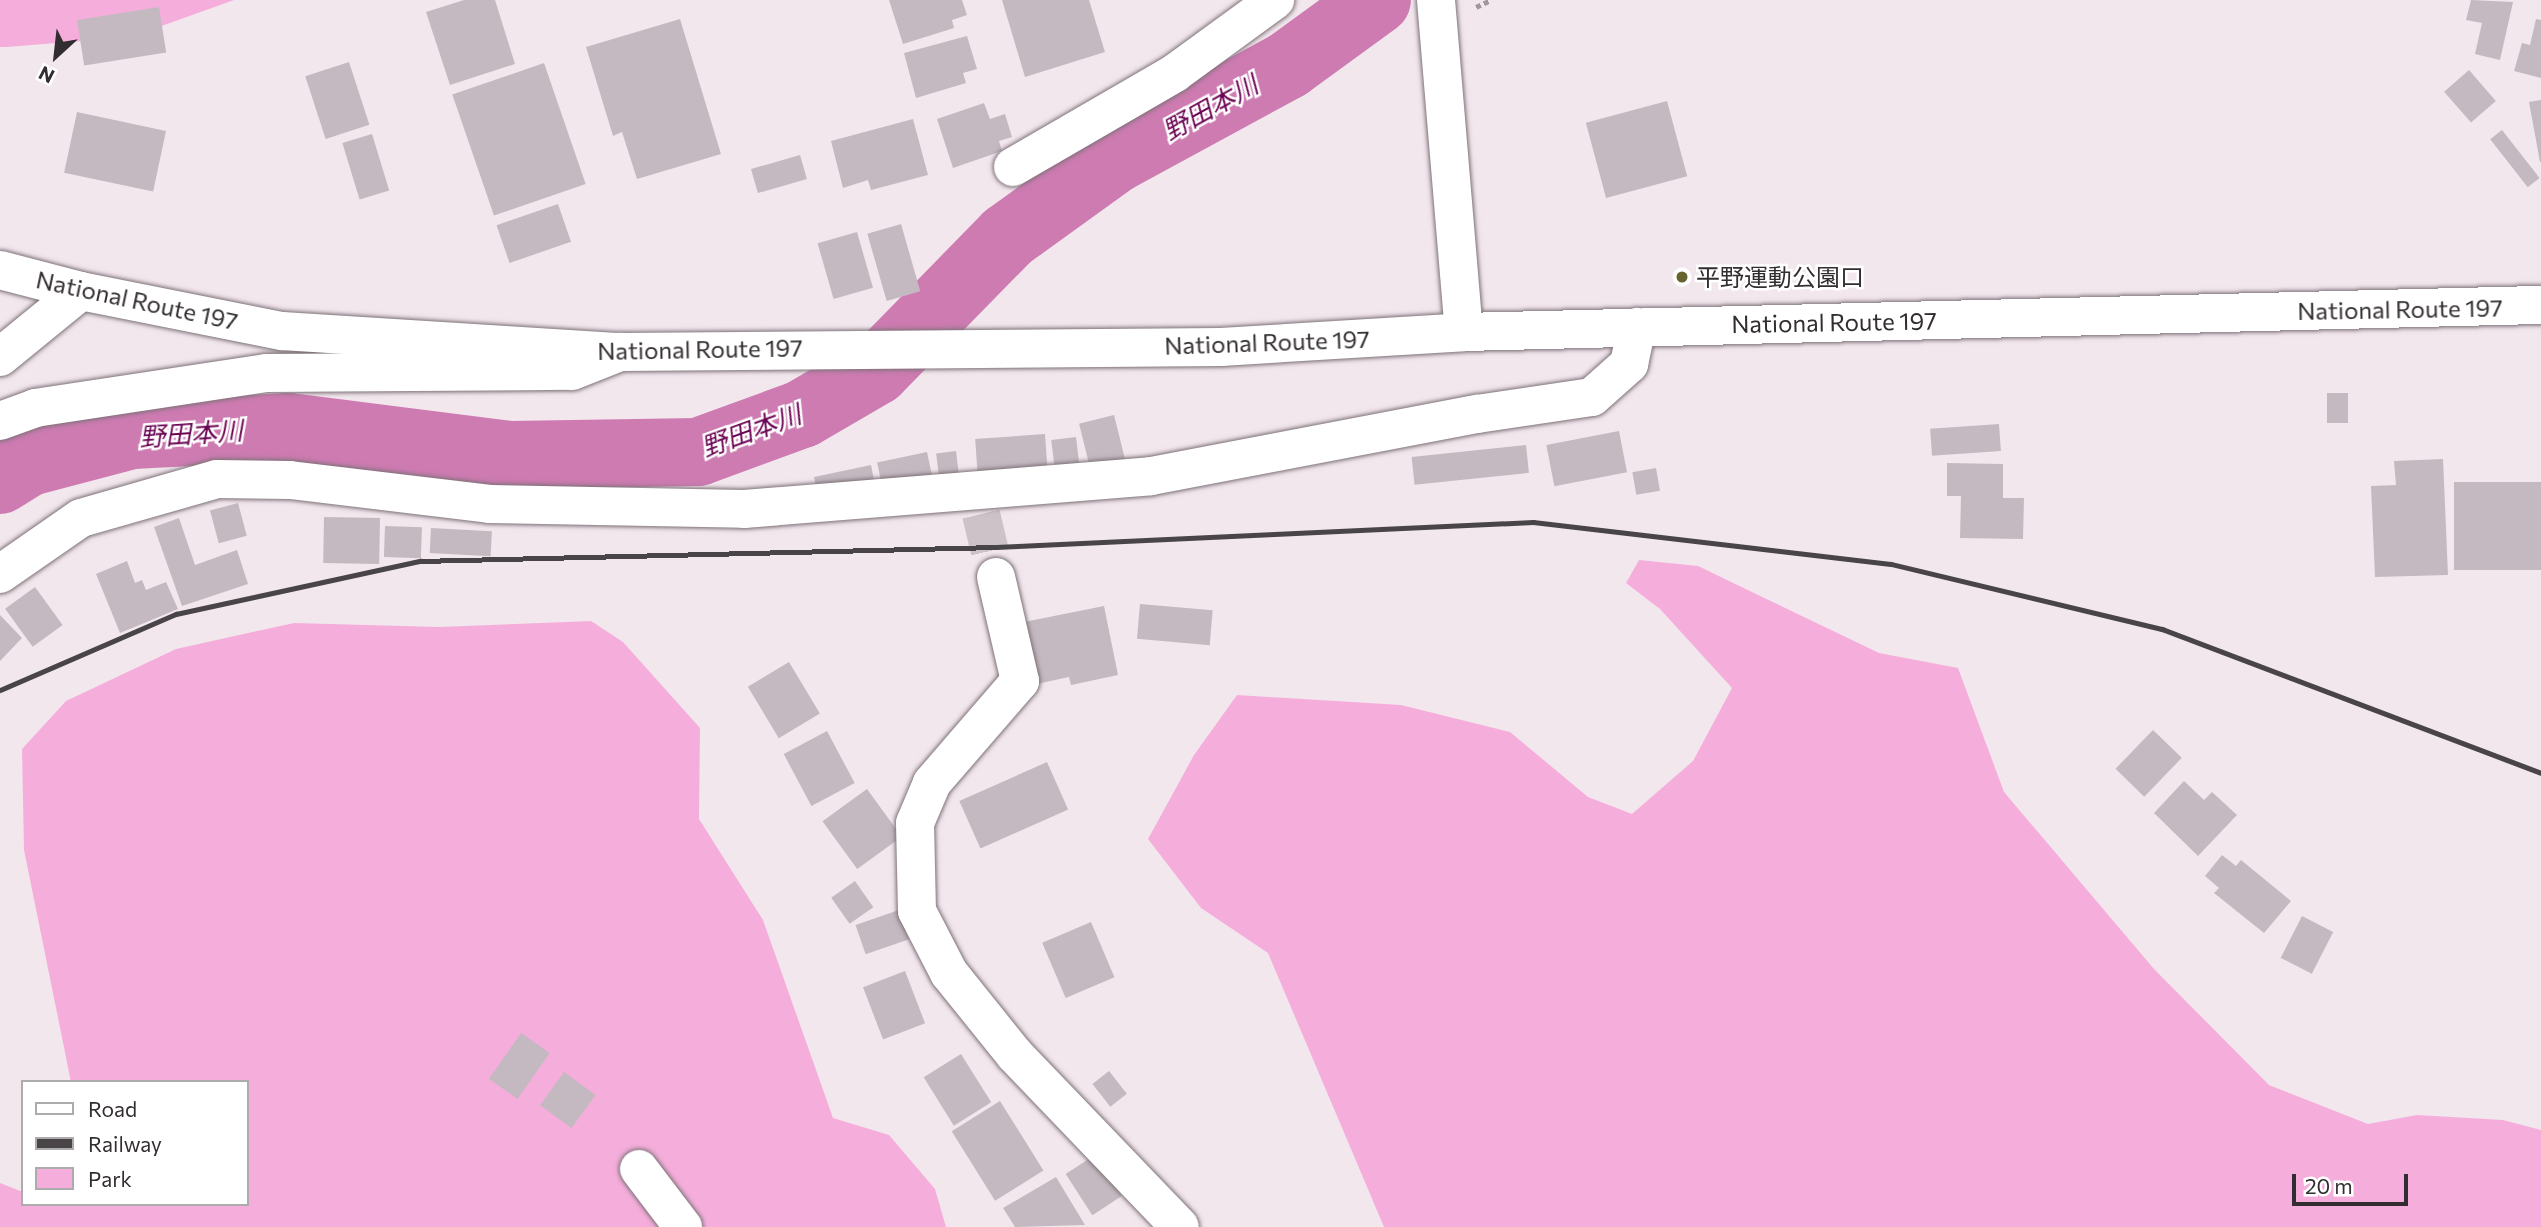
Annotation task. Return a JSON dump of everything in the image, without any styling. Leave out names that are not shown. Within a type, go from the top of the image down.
[{"type":"main road","points":[[1013,167],[1175,73],[1275,0]]},
{"type":"main road","points":[[1437,8],[1464,332]]},
{"type":"main road","name":"National Route 197","points":[[0,270],[81,291],[282,331],[620,352],[803,348],[1221,347],[1464,332],[2541,305]]},
{"type":"main road","points":[[0,358],[81,291]]},
{"type":"main road","points":[[0,574],[81,518],[217,479],[290,480],[490,504],[730,509],[979,503],[1151,476],[1476,414],[1592,397],[1629,364],[1637,327]]},
{"type":"main road","points":[[0,421],[35,408],[267,373],[572,371],[620,352]]},
{"type":"main road","points":[[996,577],[1020,681],[932,783],[915,823],[918,911],[949,973],[1015,1055],[1180,1227]]},
{"type":"main road","points":[[639,1169],[683,1227]]},
{"type":"green space","points":[[0,0],[234,0],[131,37],[0,47]]},
{"type":"green space","points":[[1639,560],[1698,566],[1879,653],[1958,668],[2004,792],[2154,969],[2269,1085],[2368,1124],[2417,1115],[2503,1120],[2541,1130],[2541,1227],[1384,1227],[1268,953],[1201,908],[1148,839],[1194,755],[1237,695],[1401,705],[1510,732],[1588,797],[1632,814],[1693,761],[1732,688],[1660,609],[1626,583]]},
{"type":"green space","points":[[591,621],[623,642],[700,728],[699,819],[763,920],[833,1118],[889,1135],[935,1189],[946,1227],[0,1227],[0,1183],[21,1191],[21,1206],[248,1206],[248,1080],[71,1080],[24,850],[22,749],[66,701],[176,649],[294,623],[439,627]]},
{"type":"building","points":[[464,0],[495,0],[515,64],[450,85],[426,12]]},
{"type":"building","points":[[889,0],[962,0],[967,15],[952,20],[954,28],[903,44]]},
{"type":"building","points":[[1002,0],[1089,0],[1105,52],[1025,77]]},
{"type":"building","points":[[2471,0],[2513,2],[2500,60],[2475,54],[2482,23],[2466,20]]},
{"type":"building","points":[[159,7],[166,52],[84,65],[77,20]]},
{"type":"building","points":[[680,19],[721,154],[637,179],[622,132],[613,136],[586,47]]},
{"type":"building","points":[[2536,19],[2541,20],[2541,78],[2514,71],[2522,43],[2530,45]]},
{"type":"building","points":[[967,36],[977,69],[963,73],[966,83],[916,98],[904,53]]},
{"type":"building","points":[[349,62],[369,125],[326,139],[305,76]]},
{"type":"building","points":[[544,63],[586,184],[494,216],[452,95]]},
{"type":"building","points":[[2469,70],[2496,101],[2471,123],[2444,92]]},
{"type":"building","points":[[2541,100],[2541,162],[2540,162],[2529,102]]},
{"type":"building","points":[[1667,101],[1687,176],[1606,198],[1586,123]]},
{"type":"building","points":[[984,103],[990,119],[1005,114],[1012,137],[999,141],[1002,151],[953,168],[937,119]]},
{"type":"building","points":[[77,112],[166,131],[153,192],[64,173]]},
{"type":"building","points":[[913,119],[928,175],[871,190],[868,180],[843,188],[831,141]]},
{"type":"building","points":[[2502,130],[2540,178],[2528,187],[2490,139]]},
{"type":"building","points":[[372,134],[389,190],[360,199],[342,143]]},
{"type":"building","points":[[800,155],[807,179],[758,193],[751,169]]},
{"type":"building","points":[[558,204],[571,242],[510,263],[497,225]]},
{"type":"building","points":[[901,224],[920,291],[887,301],[867,234]]},
{"type":"building","points":[[857,232],[873,288],[834,299],[818,243]]},
{"type":"building","points":[[2327,393],[2348,393],[2348,423],[2327,423]]},
{"type":"building","points":[[1114,415],[1127,466],[1092,475],[1079,424]]},
{"type":"building","points":[[1999,424],[2001,451],[1932,456],[1930,429]]},
{"type":"building","points":[[1619,431],[1627,472],[1554,486],[1546,445]]},
{"type":"building","points":[[1045,434],[1048,474],[978,479],[975,439]]},
{"type":"building","points":[[1076,437],[1080,472],[1055,475],[1051,440]]},
{"type":"building","points":[[1526,445],[1529,473],[1415,485],[1412,457]]},
{"type":"building","points":[[956,451],[959,475],[939,477],[936,453]]},
{"type":"building","points":[[927,452],[933,480],[883,491],[877,463]]},
{"type":"building","points":[[2443,459],[2448,575],[2375,577],[2371,486],[2396,485],[2394,461]]},
{"type":"building","points":[[1947,463],[2003,464],[2003,498],[2024,498],[2023,539],[1960,538],[1961,496],[1947,496]]},
{"type":"building","points":[[871,465],[876,490],[818,497],[814,477]]},
{"type":"building","points":[[1656,468],[1660,491],[1636,495],[1632,472]]},
{"type":"building","points":[[2454,482],[2541,482],[2541,570],[2454,570]]},
{"type":"building","points":[[238,503],[247,536],[219,543],[210,511]]},
{"type":"building","points":[[324,517],[380,518],[379,564],[323,563]]},
{"type":"building","points":[[179,518],[195,565],[237,550],[248,584],[182,606],[154,527]]},
{"type":"building","points":[[385,526],[422,527],[421,558],[384,557]]},
{"type":"building","points":[[431,528],[492,531],[491,556],[430,553]]},
{"type":"building","points":[[127,561],[135,583],[142,580],[146,590],[166,582],[178,609],[120,633],[96,574]]},
{"type":"building","points":[[35,587],[63,625],[33,647],[5,609]]},
{"type":"building","points":[[1140,604],[1213,610],[1210,645],[1137,639]]},
{"type":"building","points":[[1104,606],[1118,675],[1071,685],[1069,677],[1032,685],[1019,623]]},
{"type":"building","points":[[0,615],[22,638],[0,661]]},
{"type":"building","points":[[789,662],[820,713],[779,738],[748,687]]},
{"type":"building","points":[[2153,730],[2182,758],[2144,797],[2115,769]]},
{"type":"building","points":[[827,731],[855,783],[811,806],[784,754]]},
{"type":"building","points":[[1047,762],[1068,810],[980,849],[959,801]]},
{"type":"building","points":[[2184,781],[2204,800],[2212,792],[2237,815],[2198,856],[2154,813]]},
{"type":"building","points":[[867,789],[902,837],[857,869],[823,821]]},
{"type":"building","points":[[2222,855],[2236,866],[2241,860],[2291,901],[2264,933],[2214,893],[2219,888],[2205,876]]},
{"type":"building","points":[[855,881],[873,907],[850,924],[831,898]]},
{"type":"building","points":[[899,910],[909,939],[866,954],[856,925]]},
{"type":"building","points":[[2302,916],[2333,932],[2312,974],[2281,958]]},
{"type":"building","points":[[1091,922],[1114,977],[1066,998],[1042,943]]},
{"type":"building","points":[[905,971],[925,1023],[883,1039],[863,987]]},
{"type":"building","points":[[521,1033],[550,1053],[518,1099],[489,1079]]},
{"type":"building","points":[[961,1054],[991,1102],[954,1126],[924,1077]]},
{"type":"building","points":[[1109,1071],[1127,1094],[1110,1107],[1092,1084]]},
{"type":"building","points":[[564,1072],[596,1095],[571,1128],[540,1105]]},
{"type":"building","points":[[1000,1101],[1043,1171],[995,1201],[952,1131]]},
{"type":"building","points":[[1095,1155],[1122,1196],[1092,1215],[1066,1174]]},
{"type":"building","points":[[1056,1177],[1085,1225],[1015,1227],[1003,1208]]},
{"type":"waterway","name":"野田本川","points":[[0,480],[29,462],[132,435],[289,427],[511,455],[698,452],[802,414],[876,371],[1007,237],[1115,159],[1288,65],[1377,0]]},
{"type":"tunnel","points":[[981,514],[996,577]]},
{"type":"railway","points":[[0,690],[176,614],[420,561],[996,547],[1533,522],[1891,564],[2162,629],[2541,773]]},
{"type":"place","name":"平野運動公園口","points":[[1682,277]]}]
